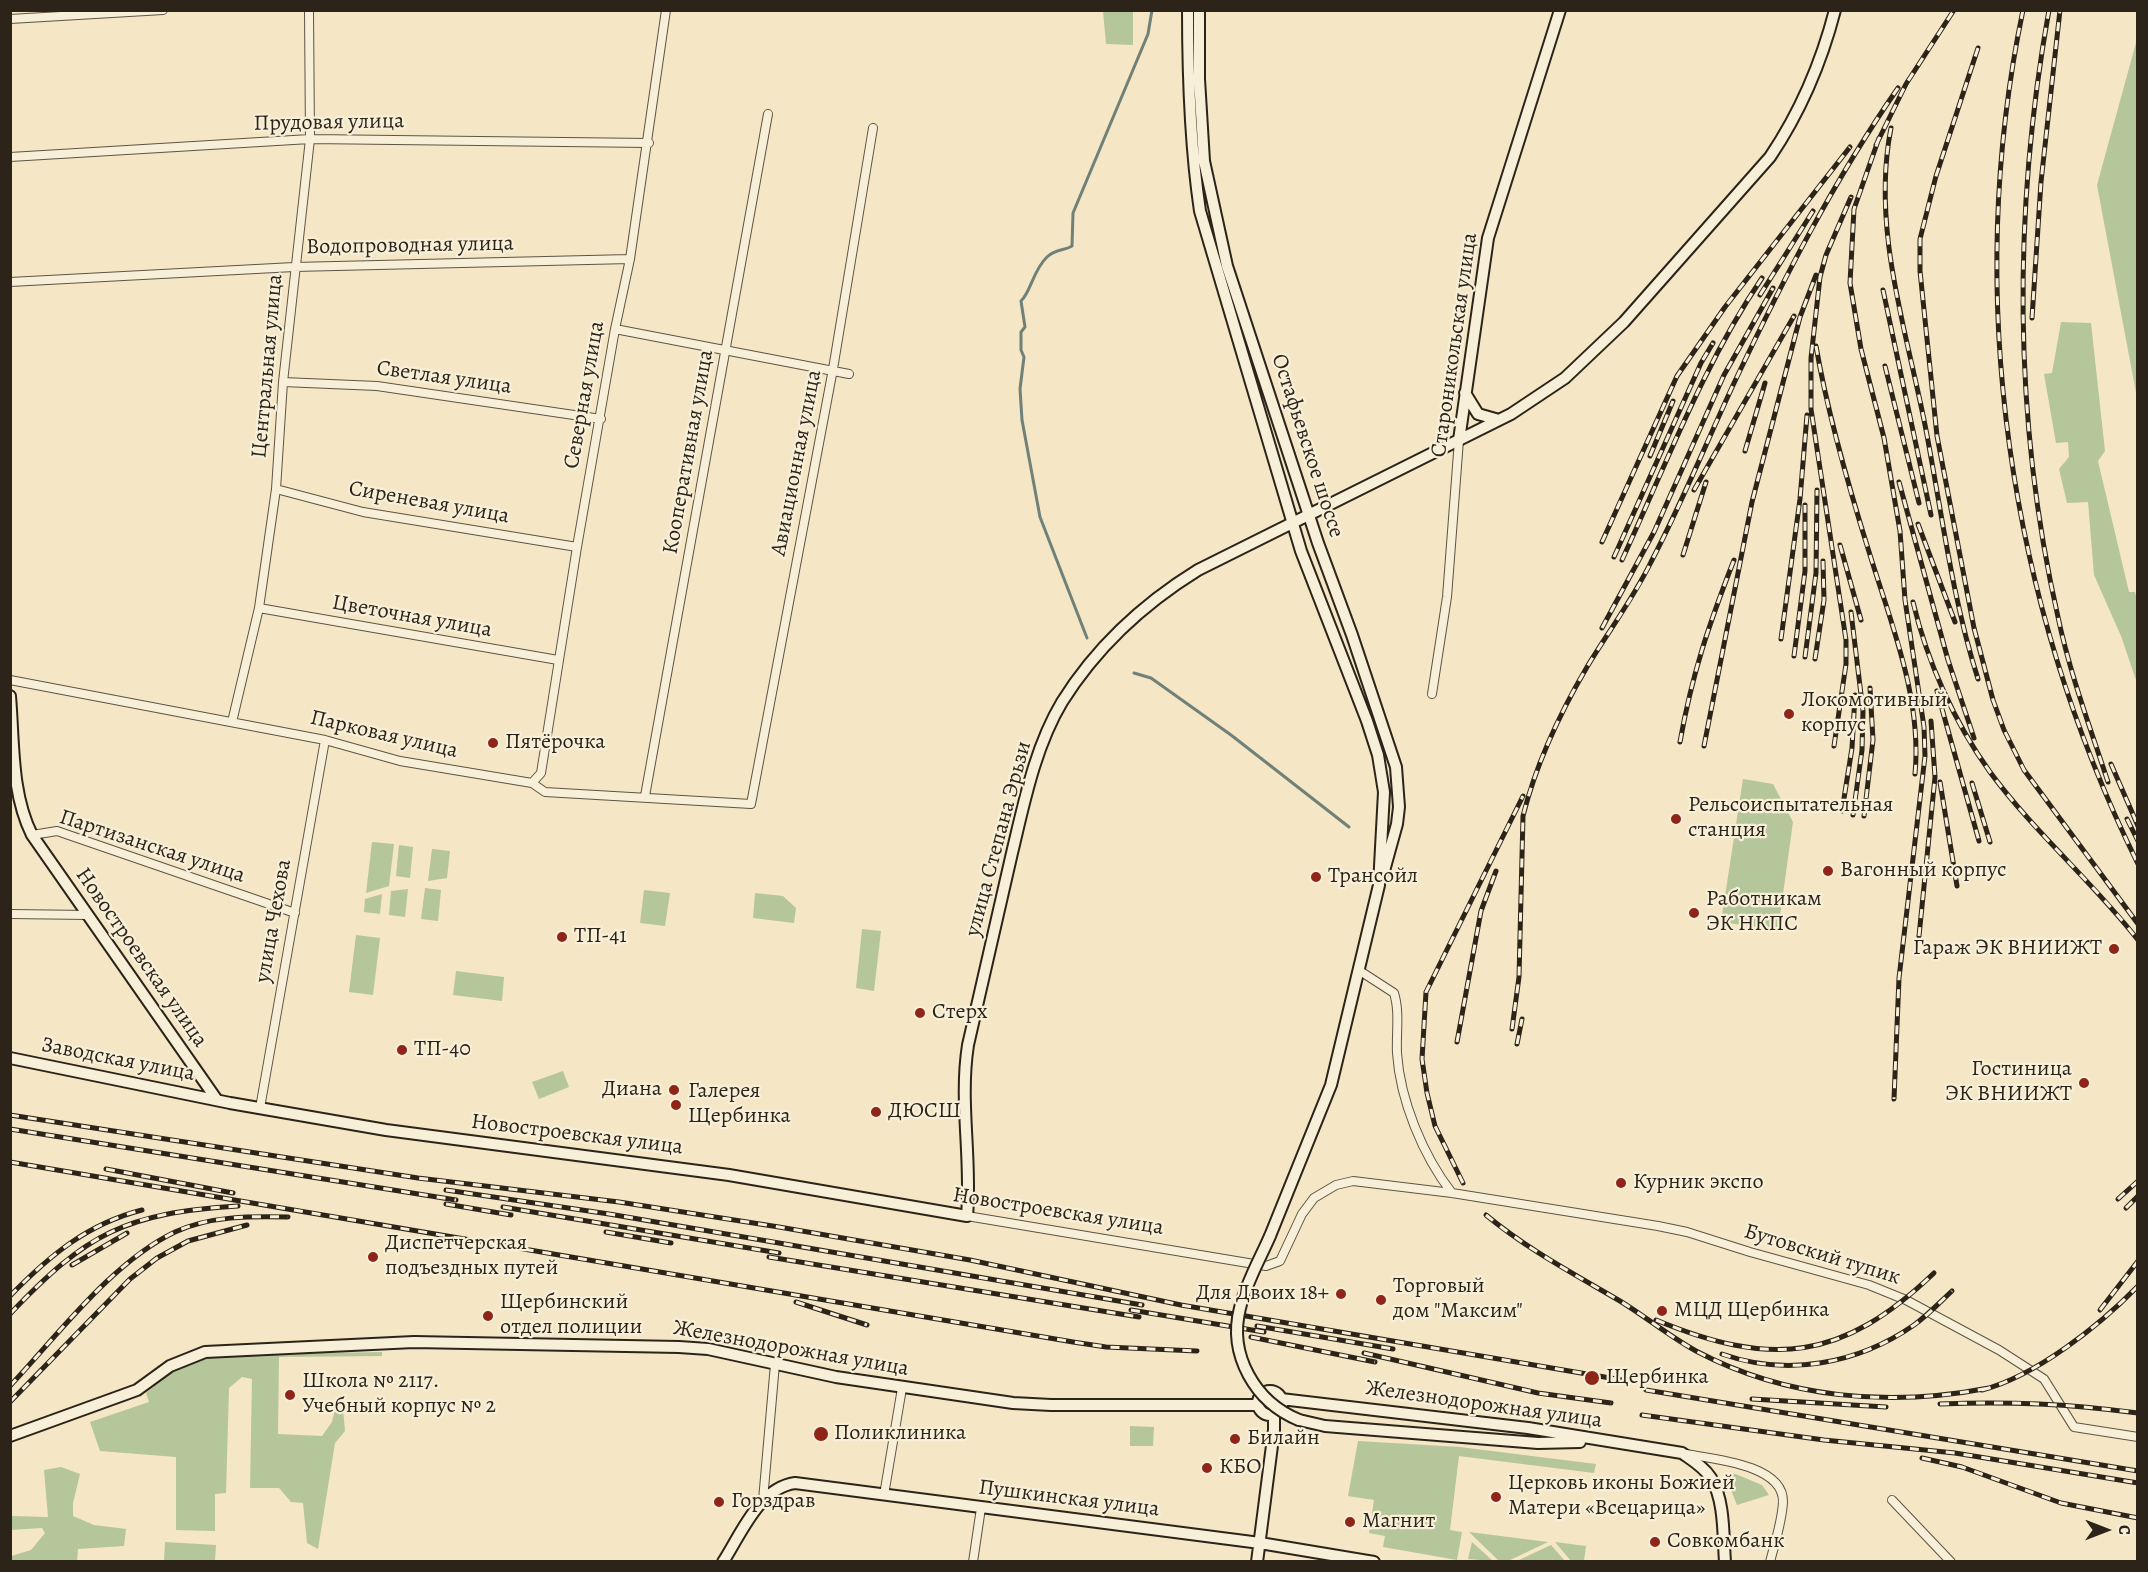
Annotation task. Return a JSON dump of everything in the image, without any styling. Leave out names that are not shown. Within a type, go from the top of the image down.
[{"type":"main road","name":"Остафьевское шоссе","points":[[1188,10],[1191,140],[1200,211],[1292,522],[1378,755],[1384,812],[1379,885]]},
{"type":"main road","name":"Остафьевское шоссе","points":[[1199,10],[1199,79],[1204,160],[1227,266],[1308,514],[1378,708],[1396,767],[1399,807],[1392,851],[1379,885],[1331,1085],[1315,1130],[1243,1299],[1237,1329],[1240,1352],[1251,1379],[1270,1403],[1299,1420],[1324,1426],[1538,1443],[1599,1441]]},
{"type":"main road","name":"Староникольская улица","points":[[1459,440],[1488,238],[1560,10]]},
{"type":"main road","name":"улица Степана Эрьзи","points":[[967,1216],[969,1196],[964,1080],[968,1045],[1026,794],[1052,721],[1061,703],[1090,662],[1110,638],[1151,601],[1198,570],[1499,420],[1565,378],[1605,341],[1749,183],[1786,133],[1812,84],[1835,10]]},
{"type":"main road","points":[[1465,392],[1478,414],[1499,420]]},
{"type":"main road","name":"Новостроевская улица","points":[[10,696],[14,796],[32,835],[217,1100],[386,1130],[729,1175],[967,1216]]},
{"type":"main road","name":"Заводская улица","points":[[10,1058],[217,1100]]},
{"type":"main road","name":"Железнодорожная улица","points":[[10,1436],[137,1390],[170,1366],[205,1352],[398,1342],[591,1343],[708,1349],[902,1388],[1051,1405],[1258,1405]]},
{"type":"main road","name":"Железнодорожная улица","points":[[1258,1405],[1261,1395],[1266,1392],[1276,1392],[1281,1399],[1528,1428],[1682,1453]]},
{"type":"main road","points":[[1257,1562],[1274,1430],[1274,1414],[1281,1407],[1281,1399]]},
{"type":"main road","name":"Железнодорожная улица","points":[[1258,1405],[1264,1413],[1274,1414]]},
{"type":"main road","points":[[1682,1453],[1702,1467],[1716,1489],[1722,1522],[1725,1562]]},
{"type":"main road","name":"Пушкинская улица","points":[[763,1500],[778,1488],[795,1483],[1260,1543],[1374,1562]]},
{"type":"main road","points":[[723,1562],[763,1500]]},
{"type":"street","points":[[10,19],[163,10]]},
{"type":"street","name":"Центральная улица","points":[[232,722],[259,608],[276,489],[294,267],[310,139],[309,10]]},
{"type":"street","name":"Северная улица","points":[[532,783],[541,773],[577,547],[615,328],[630,259],[649,143],[666,10]]},
{"type":"street","name":"Кооперативная улица","points":[[645,796],[768,114]]},
{"type":"street","name":"Авиационная улица","points":[[751,804],[833,369],[873,128]]},
{"type":"street","name":"Прудовая улица","points":[[10,157],[310,139],[649,143]]},
{"type":"street","name":"Водопроводная улица","points":[[10,282],[294,267],[630,259]]},
{"type":"street","points":[[615,328],[726,351],[833,369],[849,374]]},
{"type":"street","name":"Светлая улица","points":[[283,382],[378,386],[601,419]]},
{"type":"street","name":"Староникольская улица","points":[[1432,694],[1447,597],[1459,440]]},
{"type":"street","name":"Сиреневая улица","points":[[276,489],[363,512],[577,547]]},
{"type":"street","name":"Цветочная улица","points":[[259,608],[558,660]]},
{"type":"street","name":"Парковая улица","points":[[10,680],[325,740],[400,761],[532,783],[545,792],[645,796],[751,804]]},
{"type":"street","name":"улица Чехова","points":[[260,1108],[325,740]]},
{"type":"street","name":"Партизанская улица","points":[[32,835],[57,831],[295,913]]},
{"type":"street","points":[[10,914],[88,915]]},
{"type":"street","points":[[1360,971],[1394,993],[1397,1054],[1402,1082],[1421,1139],[1452,1193]]},
{"type":"street","name":"Новостроевская улица","points":[[967,1216],[1257,1265],[1273,1265],[1280,1261],[1286,1252],[1302,1214],[1314,1198],[1336,1185],[1370,1182],[1452,1193]]},
{"type":"street","name":"Бутовский тупик","points":[[1452,1193],[1687,1232],[1869,1285],[1906,1300],[1999,1350],[2044,1378],[2074,1427],[2138,1437]]},
{"type":"street","points":[[763,1500],[775,1364]]},
{"type":"street","points":[[884,1495],[902,1388]]},
{"type":"street","points":[[1682,1453],[1733,1463],[1769,1475],[1779,1484],[1783,1500],[1770,1562]]},
{"type":"street","points":[[1892,1500],[1951,1562]]},
{"type":"street","points":[[974,1562],[981,1508]]},
{"type":"green space","points":[[1103,11],[1133,11],[1133,45],[1106,44]]},
{"type":"green space","points":[[2137,39],[2137,398],[2097,185]]},
{"type":"green space","points":[[2061,322],[2091,323],[2105,451],[2098,461],[2129,592],[2135,592],[2137,599],[2137,683],[2121,636],[2094,575],[2088,502],[2067,503],[2059,469],[2069,457],[2068,442],[2056,443],[2044,374],[2052,373]]},
{"type":"green space","points":[[1743,779],[1773,784],[1793,822],[1778,930],[1721,922]]},
{"type":"green space","points":[[372,842],[394,844],[389,886],[366,893]]},
{"type":"green space","points":[[399,845],[413,847],[410,878],[396,876]]},
{"type":"green space","points":[[432,849],[450,851],[447,878],[428,881]]},
{"type":"green space","points":[[425,888],[441,890],[438,921],[421,919]]},
{"type":"green space","points":[[408,889],[405,917],[389,915],[391,891]]},
{"type":"green space","points":[[644,890],[670,893],[665,926],[640,923]]},
{"type":"green space","points":[[755,893],[783,896],[796,908],[794,923],[753,918]]},
{"type":"green space","points":[[382,894],[380,914],[364,912],[365,899]]},
{"type":"green space","points":[[862,929],[881,931],[874,991],[856,988]]},
{"type":"green space","points":[[356,935],[380,938],[373,995],[349,992]]},
{"type":"green space","points":[[456,971],[504,977],[502,1001],[453,995]]},
{"type":"green space","points":[[563,1071],[569,1087],[539,1099],[532,1082]]},
{"type":"green space","points":[[382,1352],[382,1356],[279,1357],[278,1434],[322,1436],[332,1422],[335,1409],[343,1409],[345,1431],[335,1443],[318,1549],[307,1543],[303,1503],[291,1502],[279,1488],[250,1488],[252,1379],[242,1377],[229,1388],[226,1493],[215,1494],[215,1531],[176,1530],[176,1457],[100,1451],[90,1422],[149,1402],[146,1393],[180,1365],[207,1355]]},
{"type":"green space","points":[[1130,1426],[1154,1427],[1153,1446],[1130,1446]]},
{"type":"green space","points":[[1358,1441],[1460,1447],[1596,1464],[1594,1473],[1459,1456],[1450,1530],[1462,1532],[1457,1560],[1383,1547],[1385,1536],[1369,1533],[1374,1500],[1348,1496]]},
{"type":"green space","points":[[61,1467],[80,1474],[73,1503],[73,1516],[94,1525],[126,1529],[124,1546],[78,1549],[77,1561],[11,1561],[11,1556],[31,1550],[45,1533],[42,1528],[11,1530],[11,1516],[48,1517],[44,1470]]},
{"type":"green space","points":[[1733,1473],[1762,1485],[1769,1495],[1737,1505],[1729,1485]]},
{"type":"green space","points":[[1469,1532],[1548,1542],[1508,1561],[1499,1561]]},
{"type":"green space","points":[[165,1542],[216,1545],[215,1561],[164,1561]]},
{"type":"green space","points":[[1472,1542],[1493,1561],[1468,1559]]},
{"type":"green space","points":[[1555,1542],[1586,1546],[1584,1561],[1571,1561]]},
{"type":"green space","points":[[1551,1545],[1565,1561],[1517,1561]]},
{"type":"waterway","points":[[1087,638],[1040,517],[1022,420],[1020,389],[1024,357],[1021,350],[1021,332],[1025,327],[1021,301],[1042,262],[1053,253],[1072,246],[1073,213],[1148,34],[1152,10]]},
{"type":"waterway","points":[[1134,673],[1151,678],[1231,735],[1349,827]]},
{"type":"railway","points":[[1876,145],[1906,84],[1954,10]]},
{"type":"railway","points":[[2023,10],[2005,119],[1998,228],[1999,338],[2010,447],[2029,555],[2057,661],[2094,764],[2138,864]]},
{"type":"railway","points":[[2049,10],[2037,85],[2024,238],[2023,314],[2026,391],[2043,542],[2058,617],[2074,680],[2108,782]]},
{"type":"railway","points":[[2032,318],[2041,182],[2060,10]]},
{"type":"railway","points":[[1978,48],[1936,176],[1920,239],[1920,271],[1937,436],[1974,628],[1993,700],[2004,730],[2024,770],[2138,924]]},
{"type":"railway","points":[[1512,1029],[1519,977],[1523,816],[1542,758],[1577,684],[1644,576],[1684,495],[1735,381],[1791,268],[1852,158],[1898,88]]},
{"type":"railway","points":[[1891,128],[1886,166],[1885,204],[1888,242],[1901,318],[1926,430],[1954,586],[1978,679]]},
{"type":"railway","points":[[1879,138],[1854,209],[1850,283],[1861,349],[1884,438],[1900,531],[1905,600],[1924,727],[1925,756],[1899,978],[1894,1099]]},
{"type":"railway","points":[[1602,542],[1677,376],[1725,307],[1850,147]]},
{"type":"railway","points":[[1834,746],[1846,664],[1846,640],[1811,409],[1811,358],[1820,277],[1826,255],[1851,197]]},
{"type":"railway","points":[[1760,295],[1813,211]]},
{"type":"railway","points":[[1704,746],[1752,502],[1800,317],[1816,275]]},
{"type":"railway","points":[[1622,560],[1703,380],[1721,345],[1762,278]]},
{"type":"railway","points":[[1602,628],[1654,532],[1724,375],[1773,288]]},
{"type":"railway","points":[[1883,290],[1931,515]]},
{"type":"railway","points":[[1694,490],[1794,316]]},
{"type":"railway","points":[[1614,557],[1701,363],[1713,343]]},
{"type":"railway","points":[[1816,346],[1847,478],[1896,636],[1910,690],[1916,746],[1915,774]]},
{"type":"railway","points":[[1885,366],[1919,503]]},
{"type":"railway","points":[[1745,451],[1765,383]]},
{"type":"railway","points":[[1650,456],[1673,401]]},
{"type":"railway","points":[[1781,639],[1800,499],[1807,415]]},
{"type":"railway","points":[[1683,555],[1706,482]]},
{"type":"railway","points":[[1899,482],[1948,660],[1974,738]]},
{"type":"railway","points":[[1805,657],[1816,573],[1817,490]]},
{"type":"railway","points":[[1794,656],[1805,571],[1805,505]]},
{"type":"railway","points":[[1918,524],[1955,622]]},
{"type":"railway","points":[[1840,545],[1861,620]]},
{"type":"railway","points":[[1680,742],[1702,650],[1734,560]]},
{"type":"railway","points":[[1815,659],[1824,600],[1823,561]]},
{"type":"railway","points":[[1913,602],[1934,669],[1977,753],[2025,815],[2102,897],[2138,940]]},
{"type":"railway","points":[[1851,612],[1863,711],[1862,750],[1853,815]]},
{"type":"railway","points":[[1864,816],[1873,740],[1870,688]]},
{"type":"railway","points":[[1937,691],[1979,841]]},
{"type":"railway","points":[[1842,811],[1852,748],[1855,695]]},
{"type":"railway","points":[[1919,936],[1935,777],[1931,721]]},
{"type":"railway","points":[[2111,764],[2138,826]]},
{"type":"railway","points":[[1940,782],[1957,886]]},
{"type":"railway","points":[[1972,783],[1990,842]]},
{"type":"railway","points":[[1463,1183],[1435,1126],[1427,1093],[1422,1059],[1426,992],[1523,796]]},
{"type":"railway","points":[[2127,819],[2138,841]]},
{"type":"railway","points":[[1457,1042],[1481,911],[1496,871]]},
{"type":"railway","points":[[1517,1044],[1522,1019]]},
{"type":"railway","points":[[10,1115],[418,1178],[619,1202],[779,1227],[970,1260],[1181,1305],[1628,1381]]},
{"type":"railway","points":[[10,1129],[456,1200]]},
{"type":"railway","points":[[10,1162],[1073,1342],[1106,1347],[1197,1351]]},
{"type":"railway","points":[[106,1169],[233,1193]]},
{"type":"railway","points":[[2118,1199],[2138,1181]]},
{"type":"railway","points":[[446,1190],[609,1214],[1142,1305]]},
{"type":"railway","points":[[2126,1208],[2138,1196]]},
{"type":"railway","points":[[446,1204],[511,1215]]},
{"type":"railway","points":[[10,1314],[62,1264],[110,1232],[166,1214],[238,1206]]},
{"type":"railway","points":[[503,1207],[779,1253]]},
{"type":"railway","points":[[10,1296],[70,1243],[104,1224],[142,1210]]},
{"type":"railway","points":[[1486,1215],[1534,1250],[1620,1301],[1696,1351],[1766,1380],[1840,1395],[1877,1397],[1952,1394],[1989,1388]]},
{"type":"railway","points":[[10,1386],[108,1280],[152,1245],[175,1232],[216,1220],[288,1217]]},
{"type":"railway","points":[[10,1402],[130,1279],[157,1258],[188,1241],[247,1225]]},
{"type":"railway","points":[[606,1232],[671,1243]]},
{"type":"railway","points":[[72,1265],[127,1233]]},
{"type":"railway","points":[[769,1257],[1139,1317]]},
{"type":"railway","points":[[2100,1310],[2138,1261]]},
{"type":"railway","points":[[1656,1320],[1697,1335],[1735,1345],[1771,1349],[1804,1348],[1836,1339],[1868,1324],[1900,1302],[1934,1273]]},
{"type":"railway","points":[[1982,1390],[2024,1373],[2066,1348],[2105,1317],[2138,1286]]},
{"type":"railway","points":[[1722,1354],[1772,1365],[1821,1363],[1846,1357],[1870,1349],[1914,1325],[1952,1291]]},
{"type":"railway","points":[[796,1302],[867,1325]]},
{"type":"railway","points":[[1131,1310],[1264,1332]]},
{"type":"railway","points":[[1257,1326],[1393,1349]]},
{"type":"railway","points":[[1251,1337],[1375,1362]]},
{"type":"railway","points":[[1364,1353],[1538,1393],[1611,1403]]},
{"type":"railway","points":[[1646,1390],[2138,1471]]},
{"type":"railway","points":[[1752,1399],[1886,1407]]},
{"type":"railway","points":[[1940,1404],[2039,1404],[2138,1413]]},
{"type":"railway","points":[[1642,1415],[1824,1440],[1955,1453],[2138,1483]]},
{"type":"railway","points":[[1922,1458],[1962,1467],[2061,1503],[2138,1518]]},
{"type":"place","name":"Локомотивный корпус","points":[[1789,714]]},
{"type":"place","name":"Пятёрочка","points":[[493,743]]},
{"type":"place","name":"Рельсоиспытательная станция","points":[[1676,819]]},
{"type":"place","name":"Вагонный корпус","points":[[1828,871]]},
{"type":"place","name":"Трансойл","points":[[1316,877]]},
{"type":"place","name":"Работникам ЭК НКПС","points":[[1694,913]]},
{"type":"place","name":"ТП-41","points":[[562,937]]},
{"type":"place","name":"Гараж ЭК ВНИИЖТ","points":[[2114,949]]},
{"type":"place","name":"Стерх","points":[[920,1013]]},
{"type":"place","name":"ТП-40","points":[[402,1050]]},
{"type":"place","name":"Гостиница ЭК ВНИИЖТ","points":[[2084,1083]]},
{"type":"place","name":"Диана","points":[[674,1090]]},
{"type":"place","name":"Галерея Щербинка","points":[[676,1105]]},
{"type":"place","name":"ДЮСШ","points":[[876,1112]]},
{"type":"place","name":"Курник экспо","points":[[1621,1183]]},
{"type":"place","name":"Диспетчерская подъездных путей","points":[[373,1257]]},
{"type":"place","name":"Для Двоих 18+","points":[[1341,1294]]},
{"type":"place","name":"Торговый дом \"Максим\"","points":[[1381,1300]]},
{"type":"place","name":"МЦД Щербинка","points":[[1662,1311]]},
{"type":"place","name":"Щербинский отдел полиции","points":[[488,1316]]},
{"type":"place","name":"Щербинка","points":[[1592,1378]]},
{"type":"place","name":"Школа № 2117. Учебный корпус № 2","points":[[290,1395]]},
{"type":"place","name":"Поликлиника","points":[[821,1434]]},
{"type":"place","name":"Билайн","points":[[1235,1439]]},
{"type":"place","name":"КБО","points":[[1207,1468]]},
{"type":"place","name":"Церковь иконы Божией Матери «Всецарица»","points":[[1496,1497]]},
{"type":"place","name":"Горздрав","points":[[719,1502]]},
{"type":"place","name":"Магнит","points":[[1350,1522]]},
{"type":"place","name":"Совкомбанк","points":[[1655,1542]]}]
